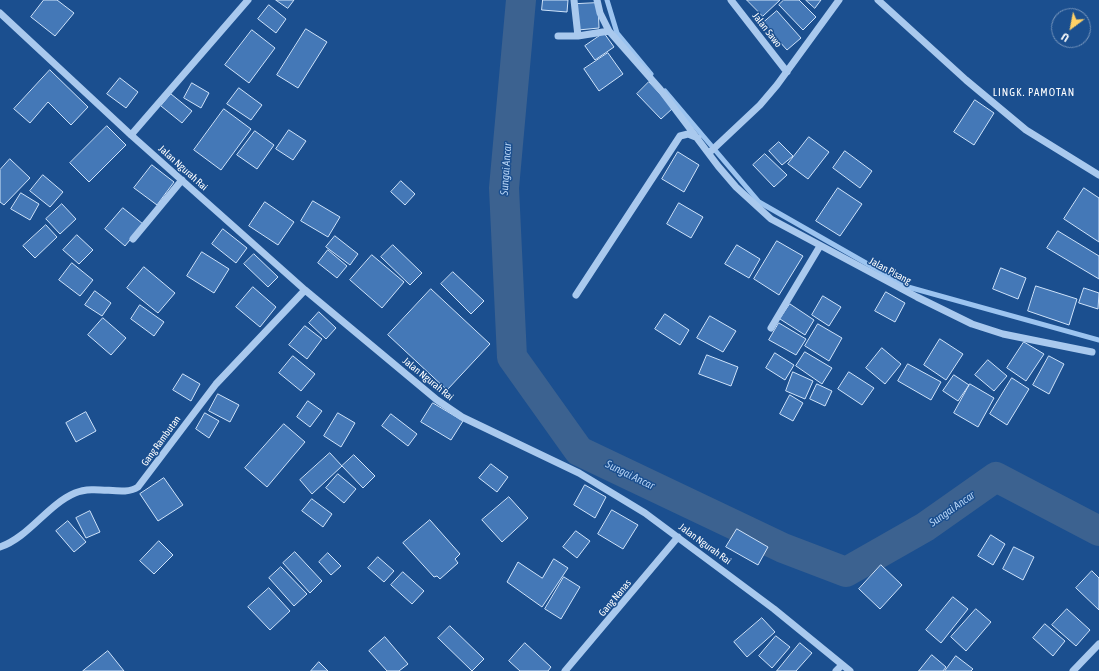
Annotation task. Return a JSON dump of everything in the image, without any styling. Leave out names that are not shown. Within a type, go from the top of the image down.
[{"type":"street","points":[[132,135],[248,0]]},
{"type":"street","points":[[574,0],[578,36]]},
{"type":"street","name":"Jalan Pisang","points":[[598,0],[600,13],[609,31],[660,89],[710,151],[727,177],[758,209],[785,228],[972,324],[1003,334],[1092,352]]},
{"type":"street","name":"Jalan Sawo","points":[[731,0],[787,72]]},
{"type":"street","points":[[710,151],[760,105],[787,72],[838,0]]},
{"type":"street","points":[[878,0],[966,80],[1026,130],[1099,175]]},
{"type":"street","name":"Jalan Ngurah Rai","points":[[0,13],[132,135],[305,290],[420,387],[462,417],[579,473],[644,513],[774,609],[850,671]]},
{"type":"street","points":[[558,36],[578,36],[609,31]]},
{"type":"street","points":[[576,295],[680,136],[688,134],[698,138]]},
{"type":"street","points":[[133,239],[182,180]]},
{"type":"street","points":[[771,328],[820,246]]},
{"type":"street","name":"Gang Rambutan","points":[[0,547],[15,538],[56,505],[76,492],[97,488],[126,491],[138,487],[216,384],[305,290]]},
{"type":"street","name":"Gang Nanas","points":[[566,671],[678,537]]},
{"type":"street","points":[[1073,671],[1099,644]]},
{"type":"street","points":[[836,671],[842,665]]},
{"type":"building","points":[[44,0],[57,0],[74,13],[55,36],[31,17]]},
{"type":"building","points":[[276,0],[294,0],[288,8]]},
{"type":"building","points":[[543,0],[568,0],[567,12],[542,10]]},
{"type":"building","points":[[747,0],[780,0],[763,16]]},
{"type":"building","points":[[784,0],[799,0],[816,17],[803,30],[779,5]]},
{"type":"building","points":[[806,0],[821,0],[815,8]]},
{"type":"building","points":[[598,3],[599,28],[578,30],[577,4]]},
{"type":"building","points":[[269,5],[286,19],[276,33],[258,19]]},
{"type":"building","points":[[777,11],[801,38],[787,50],[763,23]]},
{"type":"building","points":[[306,29],[327,42],[298,88],[277,75]]},
{"type":"building","points":[[252,30],[275,48],[249,83],[225,65]]},
{"type":"building","points":[[604,33],[614,47],[595,60],[585,46]]},
{"type":"building","points":[[608,53],[623,74],[599,91],[584,69]]},
{"type":"building","points":[[50,70],[88,107],[71,125],[48,102],[30,123],[14,109]]},
{"type":"building","points":[[120,78],[138,92],[126,108],[107,94]]},
{"type":"building","points":[[649,82],[673,108],[661,119],[637,94]]},
{"type":"building","points":[[192,83],[209,93],[201,108],[184,98]]},
{"type":"building","points":[[239,88],[262,105],[251,120],[227,104]]},
{"type":"building","points":[[171,94],[192,111],[182,123],[161,106]]},
{"type":"building","points":[[975,100],[994,113],[974,145],[954,132]]},
{"type":"building","points":[[224,109],[251,129],[221,170],[194,150]]},
{"type":"building","points":[[107,126],[126,145],[89,182],[70,163]]},
{"type":"building","points":[[289,130],[306,141],[293,160],[276,149]]},
{"type":"building","points":[[255,131],[274,145],[257,169],[237,155]]},
{"type":"building","points":[[809,137],[829,152],[808,179],[788,164]]},
{"type":"building","points":[[779,142],[793,156],[782,165],[769,151]]},
{"type":"building","points":[[845,151],[872,171],[860,188],[833,168]]},
{"type":"building","points":[[678,152],[699,165],[684,192],[662,179]]},
{"type":"building","points":[[765,154],[787,175],[774,187],[753,165]]},
{"type":"building","points":[[10,159],[30,178],[4,205],[0,202],[0,170]]},
{"type":"building","points":[[152,165],[174,182],[157,205],[134,188]]},
{"type":"building","points":[[43,175],[63,192],[50,207],[30,191]]},
{"type":"building","points":[[401,181],[415,194],[405,205],[391,192]]},
{"type":"building","points":[[838,188],[862,204],[840,236],[816,221]]},
{"type":"building","points":[[1084,188],[1099,198],[1099,242],[1064,219]]},
{"type":"building","points":[[21,193],[39,204],[30,220],[11,209]]},
{"type":"building","points":[[313,201],[340,217],[328,237],[301,221]]},
{"type":"building","points":[[265,202],[294,222],[278,245],[249,226]]},
{"type":"building","points":[[679,203],[703,217],[691,238],[667,224]]},
{"type":"building","points":[[62,204],[76,219],[60,234],[46,219]]},
{"type":"building","points":[[123,208],[143,224],[125,246],[105,229]]},
{"type":"building","points":[[46,225],[57,237],[35,258],[23,246]]},
{"type":"building","points":[[223,229],[247,248],[236,263],[212,244]]},
{"type":"building","points":[[1058,231],[1099,256],[1099,279],[1047,248]]},
{"type":"building","points":[[77,235],[93,250],[79,264],[63,250]]},
{"type":"building","points":[[335,236],[358,254],[350,265],[326,247]]},
{"type":"building","points":[[777,241],[803,256],[779,295],[754,279]]},
{"type":"building","points":[[393,245],[422,273],[410,285],[381,257]]},
{"type":"building","points":[[737,245],[760,259],[749,278],[725,264]]},
{"type":"building","points":[[328,250],[347,266],[337,278],[318,263]]},
{"type":"building","points":[[202,252],[229,269],[214,293],[187,276]]},
{"type":"building","points":[[254,254],[278,277],[268,287],[244,264]]},
{"type":"building","points":[[372,255],[404,282],[382,308],[350,280]]},
{"type":"building","points":[[72,263],[93,280],[80,296],[59,280]]},
{"type":"building","points":[[144,267],[175,293],[158,313],[127,288]]},
{"type":"building","points":[[1001,268],[1026,278],[1018,299],[993,289]]},
{"type":"building","points":[[453,272],[484,301],[471,314],[441,284]]},
{"type":"building","points":[[1036,286],[1077,299],[1069,325],[1028,311]]},
{"type":"building","points":[[253,287],[276,307],[260,327],[236,307]]},
{"type":"building","points":[[1084,288],[1099,293],[1098,309],[1079,303]]},
{"type":"building","points":[[431,289],[490,344],[447,390],[388,335]]},
{"type":"building","points":[[95,291],[111,303],[102,316],[85,305]]},
{"type":"building","points":[[886,292],[905,303],[895,322],[875,311]]},
{"type":"building","points":[[823,296],[841,307],[829,326],[812,315]]},
{"type":"building","points":[[790,304],[814,320],[805,335],[780,319]]},
{"type":"building","points":[[140,305],[164,322],[154,336],[131,319]]},
{"type":"building","points":[[319,312],[336,328],[326,339],[309,323]]},
{"type":"building","points":[[665,314],[689,330],[680,345],[655,329]]},
{"type":"building","points":[[710,316],[736,331],[723,352],[697,338]]},
{"type":"building","points":[[103,318],[126,338],[111,355],[88,335]]},
{"type":"building","points":[[779,323],[806,339],[796,355],[769,340]]},
{"type":"building","points":[[818,324],[842,338],[829,361],[805,346]]},
{"type":"building","points":[[305,326],[322,339],[307,359],[289,345]]},
{"type":"building","points":[[940,339],[963,354],[946,380],[924,365]]},
{"type":"building","points":[[1024,342],[1044,354],[1026,381],[1007,368]]},
{"type":"building","points":[[882,348],[901,364],[885,384],[866,368]]},
{"type":"building","points":[[805,352],[832,368],[822,384],[796,366]]},
{"type":"building","points":[[775,353],[794,365],[785,380],[766,368]]},
{"type":"building","points":[[707,355],[738,367],[731,386],[699,374]]},
{"type":"building","points":[[293,356],[315,374],[301,391],[279,373]]},
{"type":"building","points":[[1049,356],[1064,364],[1049,394],[1033,385]]},
{"type":"building","points":[[988,360],[1007,376],[994,391],[975,375]]},
{"type":"building","points":[[908,364],[941,382],[931,400],[898,381]]},
{"type":"building","points":[[793,372],[813,381],[805,399],[786,391]]},
{"type":"building","points":[[849,372],[874,388],[862,405],[838,389]]},
{"type":"building","points":[[183,374],[200,384],[191,401],[173,390]]},
{"type":"building","points":[[954,375],[969,385],[958,401],[943,391]]},
{"type":"building","points":[[1012,378],[1029,389],[1007,425],[990,414]]},
{"type":"building","points":[[817,384],[832,391],[825,406],[810,399]]},
{"type":"building","points":[[970,384],[994,398],[978,427],[954,413]]},
{"type":"building","points":[[218,394],[239,405],[230,422],[209,411]]},
{"type":"building","points":[[790,395],[803,403],[793,421],[780,414]]},
{"type":"building","points":[[308,401],[322,411],[310,427],[297,417]]},
{"type":"building","points":[[433,403],[463,421],[451,440],[421,422]]},
{"type":"building","points":[[86,412],[96,431],[76,442],[66,423]]},
{"type":"building","points":[[205,413],[219,421],[209,438],[196,429]]},
{"type":"building","points":[[338,413],[355,423],[341,447],[324,436]]},
{"type":"building","points":[[391,414],[417,434],[408,446],[382,426]]},
{"type":"building","points":[[284,424],[305,442],[267,487],[245,468]]},
{"type":"building","points":[[330,453],[342,466],[312,494],[300,480]]},
{"type":"building","points":[[354,455],[375,476],[363,488],[342,466]]},
{"type":"building","points":[[491,464],[508,477],[497,492],[479,478]]},
{"type":"building","points":[[338,474],[356,489],[344,503],[326,488]]},
{"type":"building","points":[[164,478],[183,505],[158,521],[140,494]]},
{"type":"building","points":[[585,485],[606,497],[595,518],[574,505]]},
{"type":"building","points":[[509,497],[528,518],[502,542],[482,520]]},
{"type":"building","points":[[312,499],[332,514],[323,527],[302,511]]},
{"type":"building","points":[[612,510],[638,525],[623,549],[598,534]]},
{"type":"building","points":[[90,511],[100,532],[86,538],[76,518]]},
{"type":"building","points":[[430,520],[460,554],[455,559],[458,563],[440,579],[437,576],[434,577],[403,543]]},
{"type":"building","points":[[68,521],[86,542],[74,552],[56,531]]},
{"type":"building","points":[[737,529],[768,547],[758,565],[726,547]]},
{"type":"building","points":[[576,531],[590,541],[577,558],[563,547]]},
{"type":"building","points":[[991,535],[1005,544],[993,565],[978,556]]},
{"type":"building","points":[[159,541],[173,555],[154,574],[140,561]]},
{"type":"building","points":[[1014,547],[1034,557],[1023,580],[1003,569]]},
{"type":"building","points":[[295,552],[322,581],[310,593],[283,563]]},
{"type":"building","points":[[328,553],[341,566],[331,575],[319,562]]},
{"type":"building","points":[[378,557],[394,571],[384,582],[368,568]]},
{"type":"building","points":[[554,559],[568,568],[542,607],[507,582],[518,562],[542,578]]},
{"type":"building","points":[[881,565],[902,585],[880,609],[859,589]]},
{"type":"building","points":[[281,567],[307,594],[294,606],[269,578]]},
{"type":"building","points":[[1092,571],[1099,578],[1099,610],[1076,588]]},
{"type":"building","points":[[403,572],[424,591],[412,604],[391,585]]},
{"type":"building","points":[[564,577],[580,587],[561,619],[545,609]]},
{"type":"building","points":[[269,588],[290,611],[270,630],[248,607]]},
{"type":"building","points":[[953,597],[968,609],[941,643],[926,630]]},
{"type":"building","points":[[976,609],[991,622],[966,651],[951,637]]},
{"type":"building","points":[[1067,609],[1090,630],[1076,646],[1052,625]]},
{"type":"building","points":[[762,618],[775,632],[747,657],[734,642]]},
{"type":"building","points":[[1045,624],[1065,641],[1053,656],[1033,638]]},
{"type":"building","points":[[450,626],[484,659],[472,671],[438,638]]},
{"type":"building","points":[[776,636],[790,647],[772,668],[759,656]]},
{"type":"building","points":[[385,637],[408,664],[399,671],[387,671],[369,651]]},
{"type":"building","points":[[525,643],[551,667],[548,671],[520,671],[509,661]]},
{"type":"building","points":[[800,643],[812,653],[796,671],[777,671]]},
{"type":"building","points":[[108,651],[124,671],[83,671]]},
{"type":"building","points":[[932,655],[946,667],[943,671],[919,671]]},
{"type":"building","points":[[956,656],[973,669],[971,671],[945,671]]},
{"type":"building","points":[[319,662],[328,671],[311,671]]},
{"type":"waterway","name":"Sungai Ancar","points":[[521,0],[504,188],[512,357],[579,451],[783,548],[846,572],[925,527],[996,477],[1099,531]]},
{"type":"waterway","points":[[607,0],[617,33],[651,74]]},
{"type":"waterway","points":[[665,91],[759,202],[908,287],[1099,340]]},
{"type":"district","name":"LINGK. PAMOTAN","points":[[1034,93]]}]
